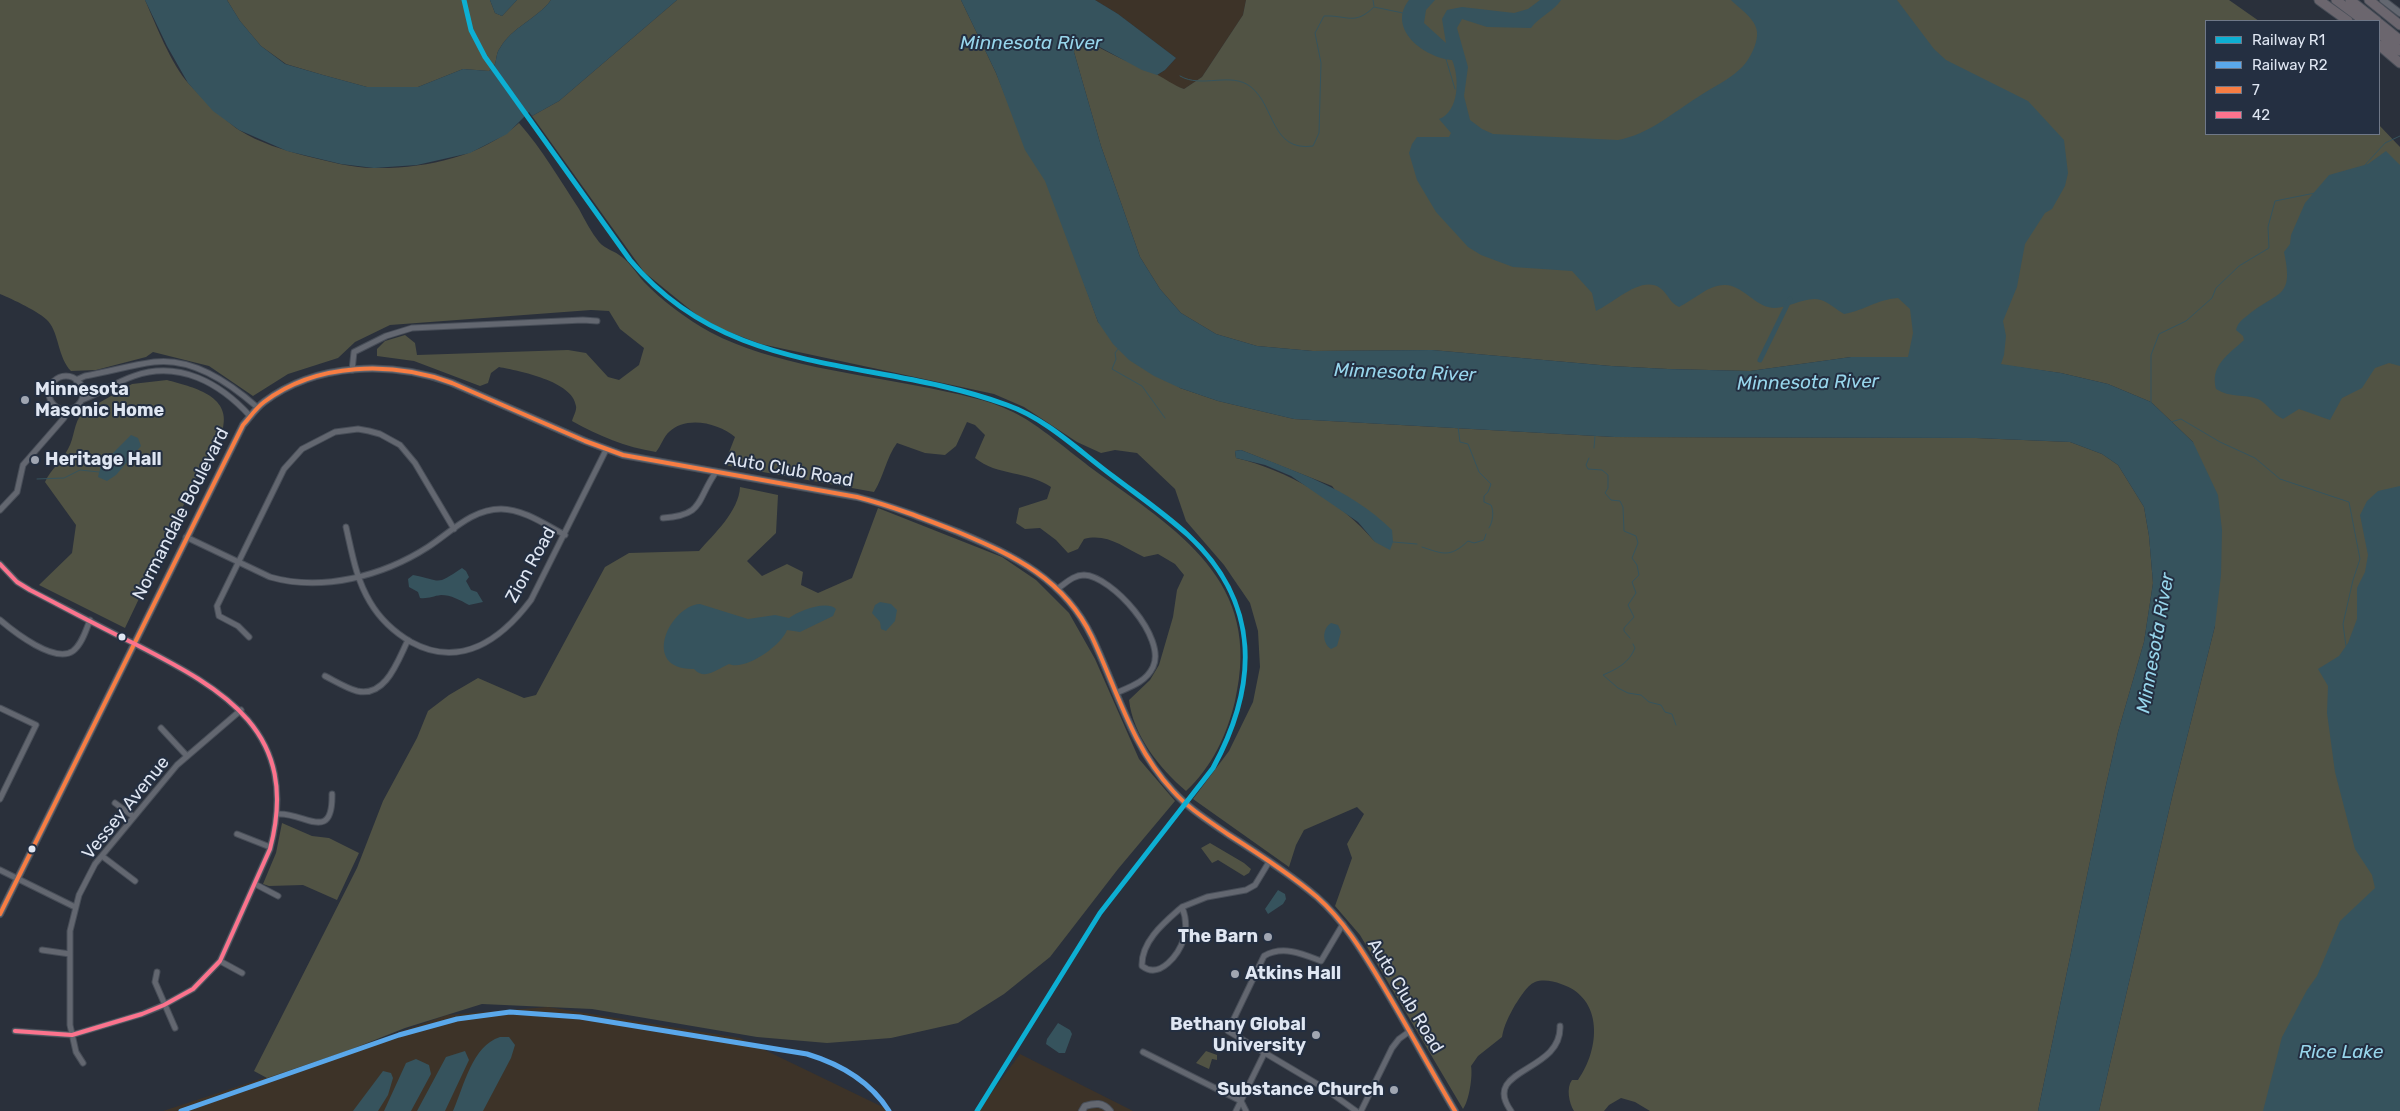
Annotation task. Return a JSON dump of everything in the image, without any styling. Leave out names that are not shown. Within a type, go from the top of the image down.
[{"type":"highway","points":[[2319,0],[2347,20]]},
{"type":"highway","points":[[2336,0],[2363,20]]},
{"type":"highway","points":[[2350,0],[2376,20]]},
{"type":"highway","points":[[2369,0],[2400,26]]},
{"type":"highway","points":[[2380,24],[2400,40]]},
{"type":"highway","points":[[2380,34],[2400,51]]},
{"type":"highway","points":[[2380,46],[2400,63]]},
{"type":"street","points":[[2383,0],[2400,14]]},
{"type":"street","points":[[352,370],[351,356],[354,352],[386,336],[412,328],[574,320],[597,322]]},
{"type":"street","points":[[76,380],[147,363],[172,362],[197,368],[218,378],[257,407]]},
{"type":"street","name":"Auto Club Road","points":[[352,370],[393,368],[433,376],[606,450],[841,494],[892,507],[1006,552],[1028,565],[1058,590],[1083,619],[1140,749],[1154,770],[1174,793],[1196,813],[1317,897],[1343,924],[1410,1031],[1451,1109]]},
{"type":"street","points":[[65,412],[77,406],[82,400],[134,376],[161,369],[192,374],[211,383],[237,401],[250,416]]},
{"type":"street","name":"Normandale Boulevard","points":[[0,914],[186,536],[236,438],[250,416],[257,407],[272,396],[296,384],[352,370]]},
{"type":"street","points":[[65,412],[55,406],[50,400],[51,385],[60,377],[68,376],[76,380],[81,386],[82,400]]},
{"type":"street","points":[[0,510],[17,492],[23,465],[64,418],[65,412]]},
{"type":"street","points":[[248,637],[238,626],[219,616],[216,609],[278,481],[292,458],[302,449],[324,436],[346,430],[369,431],[380,434],[400,445],[415,463],[454,528]]},
{"type":"street","name":"Zion Road","points":[[346,527],[358,576],[380,616],[408,640],[432,650],[450,653],[469,650],[498,635],[510,625],[531,600],[606,450]]},
{"type":"street","points":[[663,518],[686,515],[696,508],[716,472]]},
{"type":"street","points":[[186,536],[270,577],[299,583],[328,582],[358,576],[406,559],[484,511],[504,509],[523,514],[565,535]]},
{"type":"street","points":[[0,564],[17,582],[30,590],[195,676],[241,710],[258,731],[272,765],[278,814],[270,847],[220,961],[193,989],[164,1005],[72,1035],[15,1031]]},
{"type":"street","points":[[1058,590],[1073,578],[1080,576],[1092,577],[1122,598],[1151,635],[1156,658],[1150,672],[1138,683],[1116,693]]},
{"type":"street","points":[[0,620],[38,646],[59,655],[71,652],[79,645],[90,620]]},
{"type":"street","points":[[325,676],[357,691],[377,689],[387,679],[408,640]]},
{"type":"street","points":[[0,708],[36,725],[0,799]]},
{"type":"street","name":"Vessey Avenue","points":[[83,1062],[76,1052],[72,1035],[70,931],[74,907],[91,870],[134,817],[187,756],[241,710]]},
{"type":"street","points":[[161,728],[187,756]]},
{"type":"street","points":[[278,814],[293,815],[321,824],[324,822],[332,806],[332,794]]},
{"type":"street","points":[[115,803],[134,817]]},
{"type":"street","points":[[237,834],[270,847]]},
{"type":"street","points":[[102,856],[135,882]]},
{"type":"street","points":[[1182,907],[1186,925],[1184,939],[1178,952],[1162,968],[1155,972],[1148,970],[1142,966],[1142,957],[1146,947],[1161,927],[1182,907],[1207,897],[1246,890],[1254,885],[1269,862]]},
{"type":"street","points":[[0,870],[74,907]]},
{"type":"street","points":[[255,884],[278,896]]},
{"type":"street","points":[[1343,924],[1321,962],[1299,953],[1280,950],[1272,951],[1264,956],[1228,1031],[1324,1088],[1356,1111]]},
{"type":"street","points":[[42,950],[70,954]]},
{"type":"street","points":[[220,961],[242,973]]},
{"type":"street","points":[[157,972],[155,982],[175,1028]]},
{"type":"street","points":[[1511,1111],[1506,1104],[1502,1090],[1511,1079],[1552,1052],[1559,1040],[1560,1026]]},
{"type":"street","points":[[1361,1111],[1392,1048],[1399,1038],[1410,1031]]},
{"type":"street","points":[[1144,1052],[1241,1101],[1246,1111]]},
{"type":"street","points":[[1236,1111],[1264,1054]]},
{"type":"street","points":[[1082,1111],[1085,1106],[1096,1103],[1106,1106],[1110,1111]]},
{"type":"shaded area","points":[[1095,0],[1246,0],[1243,15],[1202,77],[1184,89],[1171,85],[1157,75],[1165,70],[1176,58],[1118,14]]},
{"type":"shaded area","points":[[548,1007],[740,1038],[891,1111],[163,1111],[343,1052],[447,1015]]},
{"type":"shaded area","points":[[1020,1054],[1133,1111],[978,1111]]},
{"type":"green space","points":[[0,0],[145,0],[164,44],[182,76],[227,121],[247,135],[263,142],[331,162],[374,168],[393,168],[432,163],[451,159],[487,145],[519,123],[550,165],[599,242],[625,260],[644,282],[667,303],[710,332],[734,343],[788,361],[972,397],[1003,407],[1023,417],[1044,431],[1183,538],[1206,563],[1225,591],[1237,622],[1241,659],[1232,714],[1223,738],[1211,761],[1204,772],[1186,791],[1166,772],[1149,750],[1136,726],[1129,700],[1150,680],[1159,665],[1173,617],[1177,590],[1184,575],[1175,564],[1158,554],[1144,557],[1108,539],[1084,539],[1078,549],[1068,553],[1056,540],[1040,528],[1025,529],[1016,523],[1019,508],[1047,499],[1051,487],[1033,478],[993,468],[975,458],[985,435],[975,425],[967,422],[956,446],[945,455],[925,453],[897,443],[874,492],[724,465],[735,437],[720,428],[702,423],[693,422],[676,427],[667,434],[656,452],[623,444],[572,421],[576,408],[573,397],[556,384],[531,375],[499,367],[491,373],[488,383],[480,386],[414,361],[377,356],[377,349],[385,341],[405,335],[415,343],[417,355],[568,350],[586,353],[608,377],[619,380],[639,365],[644,348],[620,329],[609,311],[591,310],[390,325],[355,342],[338,358],[288,374],[253,396],[209,366],[153,352],[146,357],[96,370],[71,371],[63,359],[52,326],[48,321],[18,302],[0,294]]},
{"type":"green space","points":[[227,0],[490,0],[495,13],[502,16],[517,0],[551,0],[539,13],[511,34],[498,51],[494,66],[489,71],[463,69],[418,87],[367,87],[286,64],[261,46],[240,21]]},
{"type":"green space","points":[[677,0],[961,0],[1010,107],[1031,64],[1078,266],[1098,322],[1180,388],[1218,401],[1294,419],[1614,437],[1976,438],[2070,442],[2102,454],[2118,465],[2144,507],[2149,536],[2153,583],[2144,642],[2118,732],[2038,1111],[1650,1111],[1635,1102],[1621,1098],[1609,1105],[1604,1111],[1574,1111],[1570,1100],[1569,1087],[1572,1080],[1578,1080],[1591,1054],[1594,1026],[1591,1012],[1585,1001],[1575,991],[1551,981],[1538,981],[1526,989],[1509,1017],[1502,1037],[1478,1056],[1471,1066],[1470,1088],[1463,1109],[1360,935],[1335,906],[1352,858],[1347,844],[1364,814],[1357,807],[1304,830],[1296,845],[1289,867],[1193,799],[1229,751],[1253,702],[1260,667],[1258,631],[1250,603],[1224,565],[1186,521],[1175,489],[1137,453],[1115,450],[1101,453],[1077,442],[1024,407],[994,394],[761,344],[724,330],[698,316],[644,272],[532,116],[559,101]],"holes":[[[1241,450],[1332,486],[1375,542],[1346,513],[1329,500],[1294,479],[1236,458],[1235,451]]]},
{"type":"green space","points":[[1246,0],[2229,0],[2258,20],[2205,20],[2205,135],[2380,135],[2380,126],[2400,147],[2400,1111],[2099,1111],[2173,793],[2215,626],[2193,442],[2151,402],[2108,384],[2061,373],[1973,361],[1851,357],[1750,371],[1668,369],[1611,366],[1432,350],[1313,351],[1257,346],[1216,334],[1181,313],[1160,289],[1140,257],[1101,146],[1074,52],[1076,42],[1084,39],[1184,89],[1202,77],[1243,15]]},
{"type":"green space","points":[[167,380],[198,390],[215,400],[221,408],[224,417],[223,428],[207,456],[125,628],[39,585],[72,553],[76,525],[45,482],[68,449],[77,421],[83,412],[132,384]]},
{"type":"green space","points":[[740,487],[778,495],[776,533],[747,561],[762,576],[787,564],[803,572],[801,585],[818,593],[852,578],[878,508],[1002,557],[1036,580],[1069,613],[1095,659],[1139,759],[1175,801],[1118,869],[1050,957],[1004,994],[958,1023],[891,1038],[827,1043],[757,1037],[592,1009],[482,1004],[405,1028],[347,1051],[267,1078],[254,1071],[357,868],[383,801],[417,738],[428,711],[449,695],[478,678],[524,698],[536,695],[605,567],[629,553],[699,551],[731,513],[739,496]]},
{"type":"green space","points":[[282,823],[312,836],[329,838],[359,853],[337,900],[303,885],[269,886],[263,884],[276,853]]},
{"type":"green space","points":[[1210,843],[1244,863],[1251,869],[1249,873],[1244,876],[1218,860],[1212,863],[1201,848]]},
{"type":"green space","points":[[1206,1051],[1217,1055],[1217,1060],[1212,1059],[1209,1069],[1196,1063]]},
{"type":"water","points":[[145,0],[227,0],[240,21],[261,46],[285,64],[367,87],[418,87],[463,69],[489,71],[494,66],[498,51],[511,34],[539,13],[551,0],[677,0],[559,101],[532,116],[529,112],[507,134],[470,153],[417,165],[374,168],[341,164],[287,151],[239,130],[213,111],[188,83],[167,46]]},
{"type":"water","points":[[490,0],[517,0],[502,16],[495,13]]},
{"type":"water","name":"Minnesota River","points":[[961,0],[1095,0],[1118,14],[1176,58],[1165,70],[1157,75],[1142,70],[1083,38],[1076,42],[1074,52],[1101,146],[1140,257],[1160,289],[1181,313],[1216,334],[1257,346],[1313,351],[1432,350],[1611,366],[1750,371],[1851,357],[1908,357],[1913,333],[1910,309],[1898,298],[1844,314],[1830,304],[1815,299],[1781,307],[1768,307],[1757,302],[1736,287],[1724,285],[1712,287],[1679,307],[1660,288],[1653,285],[1645,285],[1636,287],[1596,311],[1592,293],[1572,271],[1513,267],[1481,255],[1468,247],[1436,212],[1417,180],[1409,153],[1417,137],[1449,137],[1451,133],[1439,119],[1451,109],[1457,85],[1455,67],[1452,60],[1441,58],[1420,48],[1405,31],[1402,21],[1403,11],[1409,0],[1435,0],[1426,10],[1424,23],[1446,43],[1442,19],[1447,10],[1462,7],[1514,13],[1528,9],[1540,0],[1561,0],[1531,28],[1487,27],[1462,19],[1457,28],[1468,67],[1464,96],[1470,120],[1493,134],[1618,140],[1651,128],[1731,77],[1749,58],[1757,39],[1756,27],[1751,19],[1731,0],[1897,0],[1934,49],[1946,60],[2028,101],[2064,140],[2068,173],[2065,186],[2052,209],[2045,213],[2025,244],[2017,287],[2003,321],[2006,336],[2001,364],[2061,373],[2108,384],[2151,402],[2193,442],[2218,495],[2222,530],[2221,575],[2215,626],[2173,793],[2099,1111],[2038,1111],[2118,732],[2144,642],[2153,583],[2149,536],[2144,507],[2118,465],[2102,454],[2070,442],[1976,438],[1614,437],[1294,419],[1218,401],[1180,388],[1154,376],[1129,360],[1113,344],[1098,322],[1045,181],[1025,150],[996,73]]},
{"type":"water","points":[[2386,151],[2400,165],[2400,366],[2389,363],[2375,368],[2362,388],[2342,398],[2330,420],[2299,409],[2283,419],[2258,399],[2226,394],[2216,389],[2215,381],[2218,367],[2244,340],[2243,336],[2236,330],[2239,323],[2281,292],[2285,286],[2287,267],[2284,252],[2290,244],[2291,235],[2305,203],[2329,175],[2368,164]]},
{"type":"water","points":[[131,435],[138,438],[141,446],[116,475],[107,481],[98,477],[101,465]]},
{"type":"water","points":[[1241,450],[1321,482],[1358,502],[1392,530],[1393,542],[1390,550],[1375,542],[1358,522],[1291,476],[1265,465],[1236,458],[1235,451]]},
{"type":"water","name":"Rice Lake","points":[[2400,486],[2400,1111],[2263,1111],[2282,1037],[2307,990],[2317,976],[2340,921],[2375,888],[2372,875],[2355,849],[2335,772],[2327,713],[2328,686],[2318,669],[2339,656],[2348,643],[2357,619],[2357,588],[2365,572],[2368,555],[2360,515],[2367,501],[2378,491]]},
{"type":"water","points":[[462,568],[469,577],[466,581],[471,590],[477,592],[483,602],[469,605],[445,595],[420,598],[418,592],[409,587],[408,579],[413,575],[443,580]]},
{"type":"water","points":[[880,602],[891,604],[897,610],[895,621],[886,631],[881,629],[880,622],[872,613],[875,605]]},
{"type":"water","points":[[700,604],[748,619],[775,615],[789,618],[799,612],[819,606],[836,609],[833,616],[800,632],[787,630],[778,643],[753,661],[736,665],[729,664],[711,673],[702,674],[694,669],[677,667],[668,660],[664,649],[665,638],[670,626],[678,615],[689,607]]},
{"type":"water","points":[[1331,623],[1338,625],[1341,632],[1337,646],[1331,649],[1326,643],[1324,636],[1326,629]]},
{"type":"water","points":[[1278,890],[1285,894],[1286,899],[1283,904],[1268,914],[1265,909]]},
{"type":"water","points":[[1058,1023],[1070,1030],[1072,1034],[1065,1053],[1059,1053],[1046,1044],[1047,1039]]},
{"type":"water","points":[[500,1037],[509,1037],[515,1045],[511,1058],[483,1111],[453,1111],[465,1079],[476,1058],[490,1042]]},
{"type":"water","points":[[465,1051],[469,1060],[445,1111],[417,1111],[446,1057]]},
{"type":"water","points":[[416,1059],[429,1065],[431,1074],[411,1111],[384,1111],[406,1063]]},
{"type":"water","points":[[383,1071],[391,1073],[393,1078],[388,1095],[378,1111],[353,1111]]},
{"type":"pier","points":[[493,65],[530,117],[526,118],[490,68]]},
{"type":"waterway","points":[[1373,0],[1374,6]]},
{"type":"waterway","points":[[1180,76],[1198,81],[1235,80],[1243,82],[1259,95],[1281,135],[1289,142],[1299,146],[1313,146],[1319,133],[1321,63],[1315,33],[1324,16],[1356,18],[1374,7],[1403,13]]},
{"type":"waterway","points":[[1446,59],[1455,89]]},
{"type":"waterway","points":[[2365,165],[2385,143],[2400,136]]},
{"type":"waterway","points":[[2151,403],[2151,355],[2159,334],[2186,321],[2212,298],[2216,288],[2239,266],[2269,248],[2268,227],[2275,201],[2315,193]]},
{"type":"waterway","points":[[1760,360],[1790,299]]},
{"type":"waterway","points":[[1118,349],[1115,353],[1116,359],[1112,369],[1142,386],[1165,418]]},
{"type":"waterway","points":[[2171,422],[2181,419],[2220,442],[2255,458],[2280,479],[2349,502],[2360,559],[2343,624],[2346,646]]},
{"type":"waterway","points":[[1458,426],[1460,442],[1468,444],[1479,472],[1491,484],[1484,496],[1484,502],[1491,505],[1493,510],[1489,528]]},
{"type":"waterway","points":[[1594,448],[1595,436]]},
{"type":"waterway","points":[[1589,458],[1586,465],[1588,469],[1602,470],[1608,475],[1608,488],[1605,493],[1611,500],[1620,501],[1623,507],[1624,531],[1636,536],[1638,543],[1632,558],[1637,565],[1639,575],[1632,582],[1636,593],[1628,605],[1634,617],[1624,628],[1624,631],[1630,638]]},
{"type":"waterway","points":[[37,479],[64,478],[80,470],[99,472]]},
{"type":"waterway","points":[[1422,547],[1441,553],[1451,552],[1468,541],[1474,543],[1484,540],[1486,534]]},
{"type":"waterway","points":[[1393,542],[1417,544]]},
{"type":"waterway","points":[[1633,644],[1635,648],[1626,662],[1603,675],[1618,688],[1628,693],[1641,695],[1649,702],[1661,705],[1665,712],[1672,714],[1676,725]]},
{"type":"rail line","name":"R1","points":[[464,0],[471,30],[485,57],[630,260],[669,299],[712,326],[758,346],[806,359],[957,390],[1022,411],[1063,437],[1179,527],[1212,561],[1229,588],[1240,617],[1245,646],[1244,676],[1238,706],[1228,737],[1213,768],[1100,913],[977,1111]]},
{"type":"rail line","name":"R2","points":[[181,1111],[399,1035],[457,1019],[510,1012],[580,1017],[807,1054],[831,1063],[853,1075],[873,1091],[889,1111]]},
{"type":"transit line","name":"7","points":[[0,914],[243,425],[264,402],[285,389],[307,379],[355,369],[405,371],[452,383],[585,441],[623,455],[857,497],[883,504],[979,541],[1018,560],[1036,572],[1052,585],[1081,617],[1092,637],[1126,717],[1159,774],[1192,809],[1296,880],[1335,915],[1351,935],[1372,968],[1455,1111]]},
{"type":"transit line","name":"42","points":[[0,564],[17,582],[30,590],[168,661],[225,698],[248,720],[265,745],[275,774],[277,808],[270,849],[220,961],[193,989],[164,1005],[142,1014],[72,1035],[15,1031]]},
{"type":"place","name":"Minnesota Masonic Home","points":[[25,400]]},
{"type":"place","name":"Heritage Hall","points":[[35,460]]},
{"type":"place","name":"The Barn","points":[[1268,937]]},
{"type":"place","name":"Atkins Hall","points":[[1235,974]]},
{"type":"place","name":"Bethany Global University","points":[[1316,1035]]},
{"type":"place","name":"Substance Church","points":[[1394,1090]]}]
